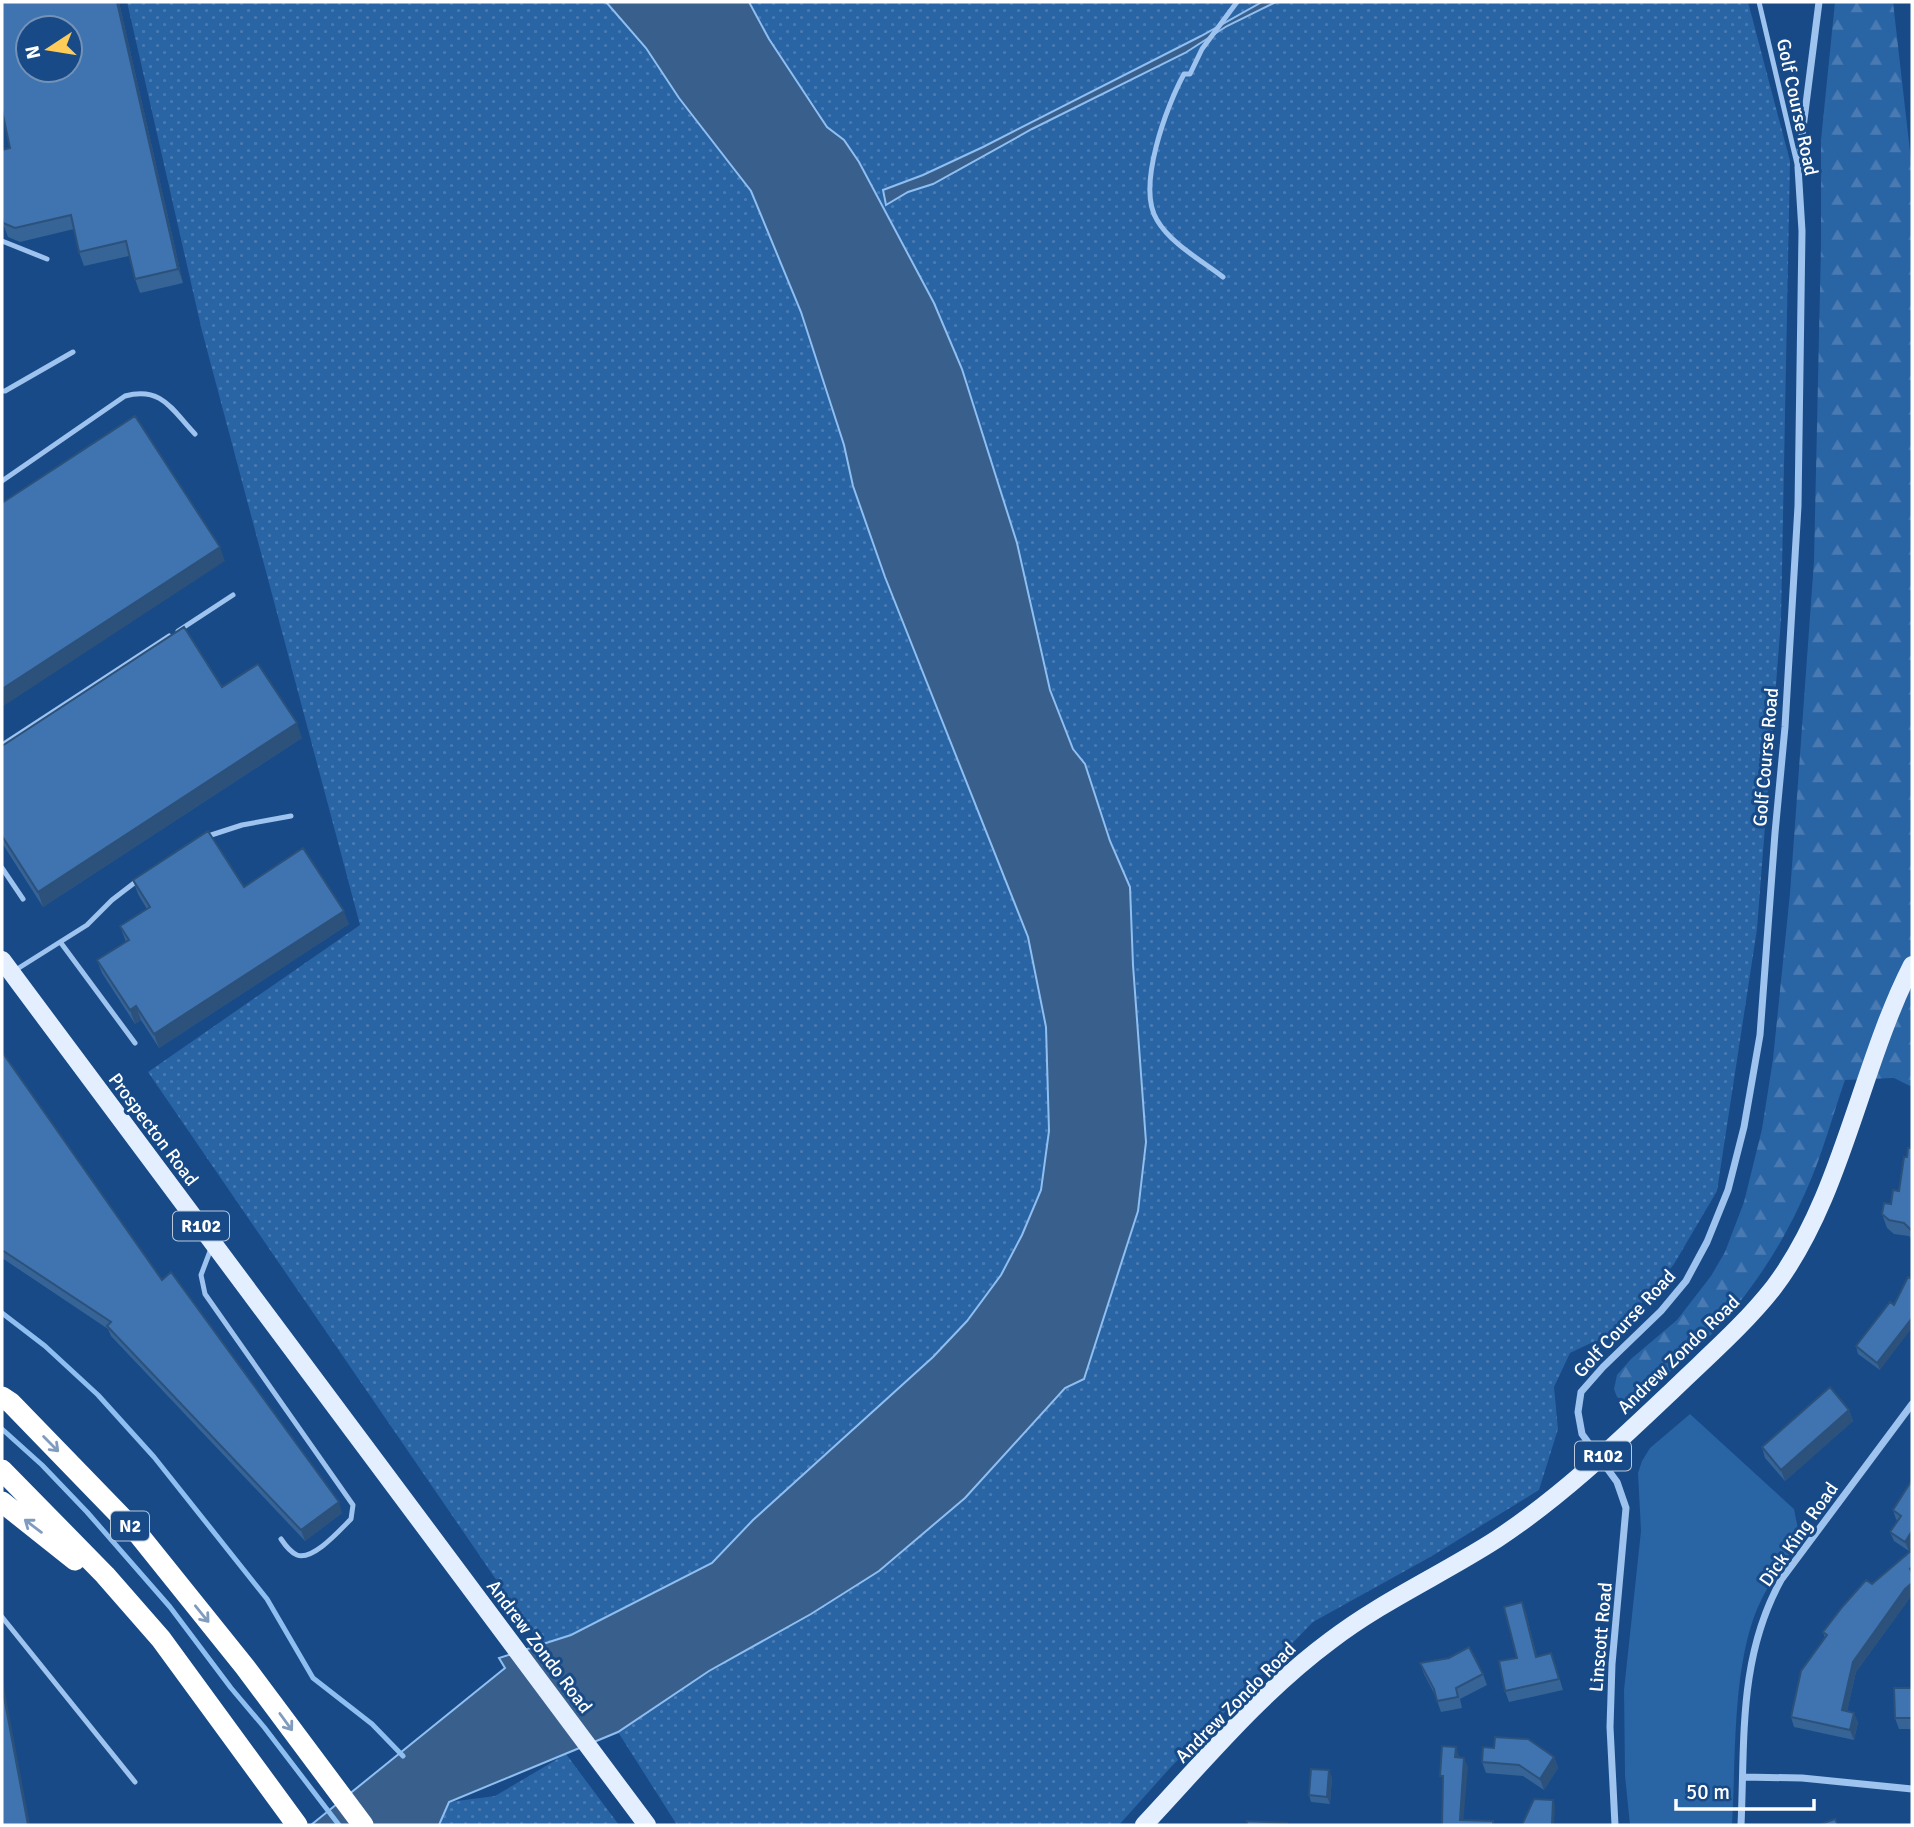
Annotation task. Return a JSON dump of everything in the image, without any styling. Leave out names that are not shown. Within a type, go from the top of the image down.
[{"type":"highway","name":"N2","points":[[5,1398],[139,1535],[245,1667],[363,1825]]},
{"type":"highway","name":"N2","points":[[2,1469],[105,1575],[162,1639],[297,1825]]},
{"type":"highway","points":[[2,1502],[88,1569],[105,1575]]},
{"type":"main road","name":"Andrew Zondo Road","points":[[1144,1825],[1250,1712],[1299,1666],[1355,1623],[1498,1538],[1543,1506],[1600,1459],[1751,1314],[1775,1285],[1797,1250],[1823,1199],[1884,1025],[1912,965]]},
{"type":"main road","name":"Prospecton Road","points":[[7,967],[400,1491]]},
{"type":"main road","name":"Andrew Zondo Road","points":[[400,1491],[648,1825]]},
{"type":"street","points":[[1798,167],[1819,2]]},
{"type":"street","name":"Golf Course Road","points":[[1600,1459],[1582,1434],[1578,1412],[1581,1392],[1670,1301],[1686,1281],[1707,1242],[1728,1190],[1744,1128],[1760,1035],[1785,727],[1798,506],[1802,231],[1798,167]]},
{"type":"street","name":"Dick King Road","points":[[1741,1825],[1749,1669],[1768,1604],[1781,1580],[1912,1404]]},
{"type":"street","name":"Linscott Road","points":[[1600,1459],[1617,1482],[1626,1508],[1612,1664],[1610,1727],[1615,1825]]},
{"type":"street","points":[[1743,1777],[1802,1778],[1912,1789]]},
{"type":"lane","points":[[1223,277],[1174,239],[1155,219],[1151,177],[1157,145],[1172,96],[1184,74],[1190,74],[1202,49],[1237,2]]},
{"type":"lane","name":"Golf Course Road","points":[[1759,2],[1798,167]]},
{"type":"lane","points":[[2,241],[47,259]]},
{"type":"lane","points":[[2,391],[73,352]]},
{"type":"lane","points":[[2,481],[125,396],[137,393],[158,396],[195,434]]},
{"type":"lane","points":[[2,745],[233,595]]},
{"type":"lane","points":[[200,839],[242,825],[291,816]]},
{"type":"lane","points":[[2,868],[23,899]]},
{"type":"lane","points":[[7,967],[61,943],[87,925],[112,900],[145,875]]},
{"type":"lane","points":[[61,943],[135,1043]]},
{"type":"lane","points":[[213,1243],[201,1275],[205,1294],[353,1505],[351,1519],[315,1552],[305,1556],[298,1555],[281,1539]]},
{"type":"lane","points":[[2,1617],[135,1782]]},
{"type":"green space","points":[[127,2],[606,2],[649,51],[769,205],[967,743],[1048,992],[1055,1091],[1041,1190],[1009,1268],[967,1321],[933,1357],[753,1520],[712,1563],[543,1648],[148,1072],[360,925],[202,331]]},
{"type":"green space","points":[[748,2],[1748,2],[1790,161],[1781,620],[1757,929],[1717,1191],[1674,1264],[1617,1334],[1570,1353],[1554,1387],[1558,1429],[1539,1490],[1432,1556],[1313,1622],[1170,1768],[1119,1825],[677,1825],[618,1732],[709,1671],[811,1614],[879,1571],[1074,1378],[1091,793],[1050,690],[999,482],[961,380],[916,284],[818,111],[769,39]]},
{"type":"green space","points":[[1835,2],[1893,2],[1912,169],[1912,1087],[1894,1078],[1845,1080],[1806,1191],[1781,1240],[1752,1286],[1717,1329],[1697,1348],[1652,1387],[1624,1401],[1617,1397],[1614,1389],[1617,1375],[1631,1359],[1677,1320],[1711,1276],[1725,1252],[1744,1202],[1762,1129],[1773,1059],[1790,893],[1814,561],[1821,140]]},
{"type":"green space","points":[[1690,1414],[1794,1509],[1800,1539],[1767,1589],[1750,1631],[1739,1685],[1732,1825],[1630,1825],[1625,1776],[1624,1690],[1641,1531],[1638,1473],[1650,1448]]},
{"type":"green space","points":[[566,1754],[619,1825],[439,1825],[449,1802],[495,1796]]},
{"type":"shaded area","points":[[606,2],[749,2],[769,39],[827,127],[844,140],[859,162],[934,303],[962,369],[1017,543],[1050,690],[1073,749],[1085,764],[1110,841],[1130,887],[1146,1142],[1138,1211],[1084,1379],[1065,1388],[965,1498],[879,1571],[811,1614],[709,1671],[618,1732],[449,1802],[439,1825],[311,1825],[505,1668],[499,1658],[571,1635],[712,1563],[753,1520],[933,1357],[967,1321],[1001,1275],[1041,1190],[1049,1131],[1046,1027],[1028,937],[885,577],[853,486],[844,445],[801,312],[751,191],[679,98],[646,48]]},
{"type":"shaded area","points":[[1262,2],[1276,2],[1227,26],[1185,53],[1032,129],[933,184],[908,192],[886,205],[883,190],[983,147]]},
{"type":"building","points":[[2,2],[117,2],[178,269],[135,279],[126,241],[79,252],[71,215],[15,228],[3,223],[2,150],[10,148],[2,110]]},
{"type":"building","points":[[135,416],[220,547],[2,689],[2,503]]},
{"type":"building","points":[[184,627],[222,687],[258,664],[297,723],[38,892],[2,836],[2,746]]},
{"type":"building","points":[[208,831],[244,887],[303,848],[344,911],[154,1034],[136,1006],[130,1010],[97,960],[129,940],[120,926],[150,907],[133,880]]},
{"type":"building","points":[[2,1052],[162,1280],[171,1272],[339,1502],[301,1530],[107,1326],[111,1322],[2,1250]]},
{"type":"building","points":[[1908,1148],[1912,1148],[1912,1231],[1904,1223],[1889,1220],[1882,1214],[1884,1203],[1891,1204],[1893,1190],[1899,1191]]},
{"type":"building","points":[[1908,1277],[1912,1279],[1912,1318],[1877,1363],[1856,1346],[1890,1302],[1894,1305]]},
{"type":"building","points":[[1830,1387],[1849,1410],[1781,1470],[1762,1447]]},
{"type":"building","points":[[1912,1480],[1912,1531],[1905,1542],[1890,1532],[1901,1516],[1893,1510]]},
{"type":"building","points":[[1912,1550],[1912,1583],[1853,1662],[1842,1710],[1854,1713],[1850,1730],[1791,1717],[1801,1671],[1827,1635],[1823,1632],[1866,1580],[1872,1584]]},
{"type":"building","points":[[1522,1602],[1536,1657],[1551,1653],[1559,1679],[1505,1691],[1499,1661],[1517,1658],[1504,1607]]},
{"type":"building","points":[[1469,1647],[1483,1674],[1456,1688],[1458,1697],[1437,1701],[1434,1689],[1420,1663],[1449,1658]]},
{"type":"building","points":[[2,1686],[28,1825],[2,1825]]},
{"type":"building","points":[[1894,1688],[1912,1688],[1912,1718],[1895,1718]]},
{"type":"building","points":[[1495,1737],[1528,1739],[1554,1757],[1540,1779],[1519,1765],[1482,1762],[1483,1747],[1494,1748]]},
{"type":"building","points":[[1442,1746],[1456,1747],[1455,1757],[1464,1758],[1460,1820],[1493,1821],[1493,1825],[1442,1825]]},
{"type":"building","points":[[1311,1769],[1329,1770],[1327,1797],[1309,1795]]},
{"type":"building","points":[[1534,1799],[1553,1800],[1552,1825],[1522,1825]]},
{"type":"building","points":[[1835,1819],[1838,1825],[1818,1825]]},
{"type":"building","points":[[1247,1821],[1287,1823],[1287,1825],[1247,1825]]},
{"type":"waterway","points":[[2,1313],[45,1346],[98,1395],[154,1457],[267,1599],[313,1678],[372,1724],[403,1756]]},
{"type":"waterway","points":[[2,1429],[42,1465],[87,1512],[170,1607],[339,1825]]}]
